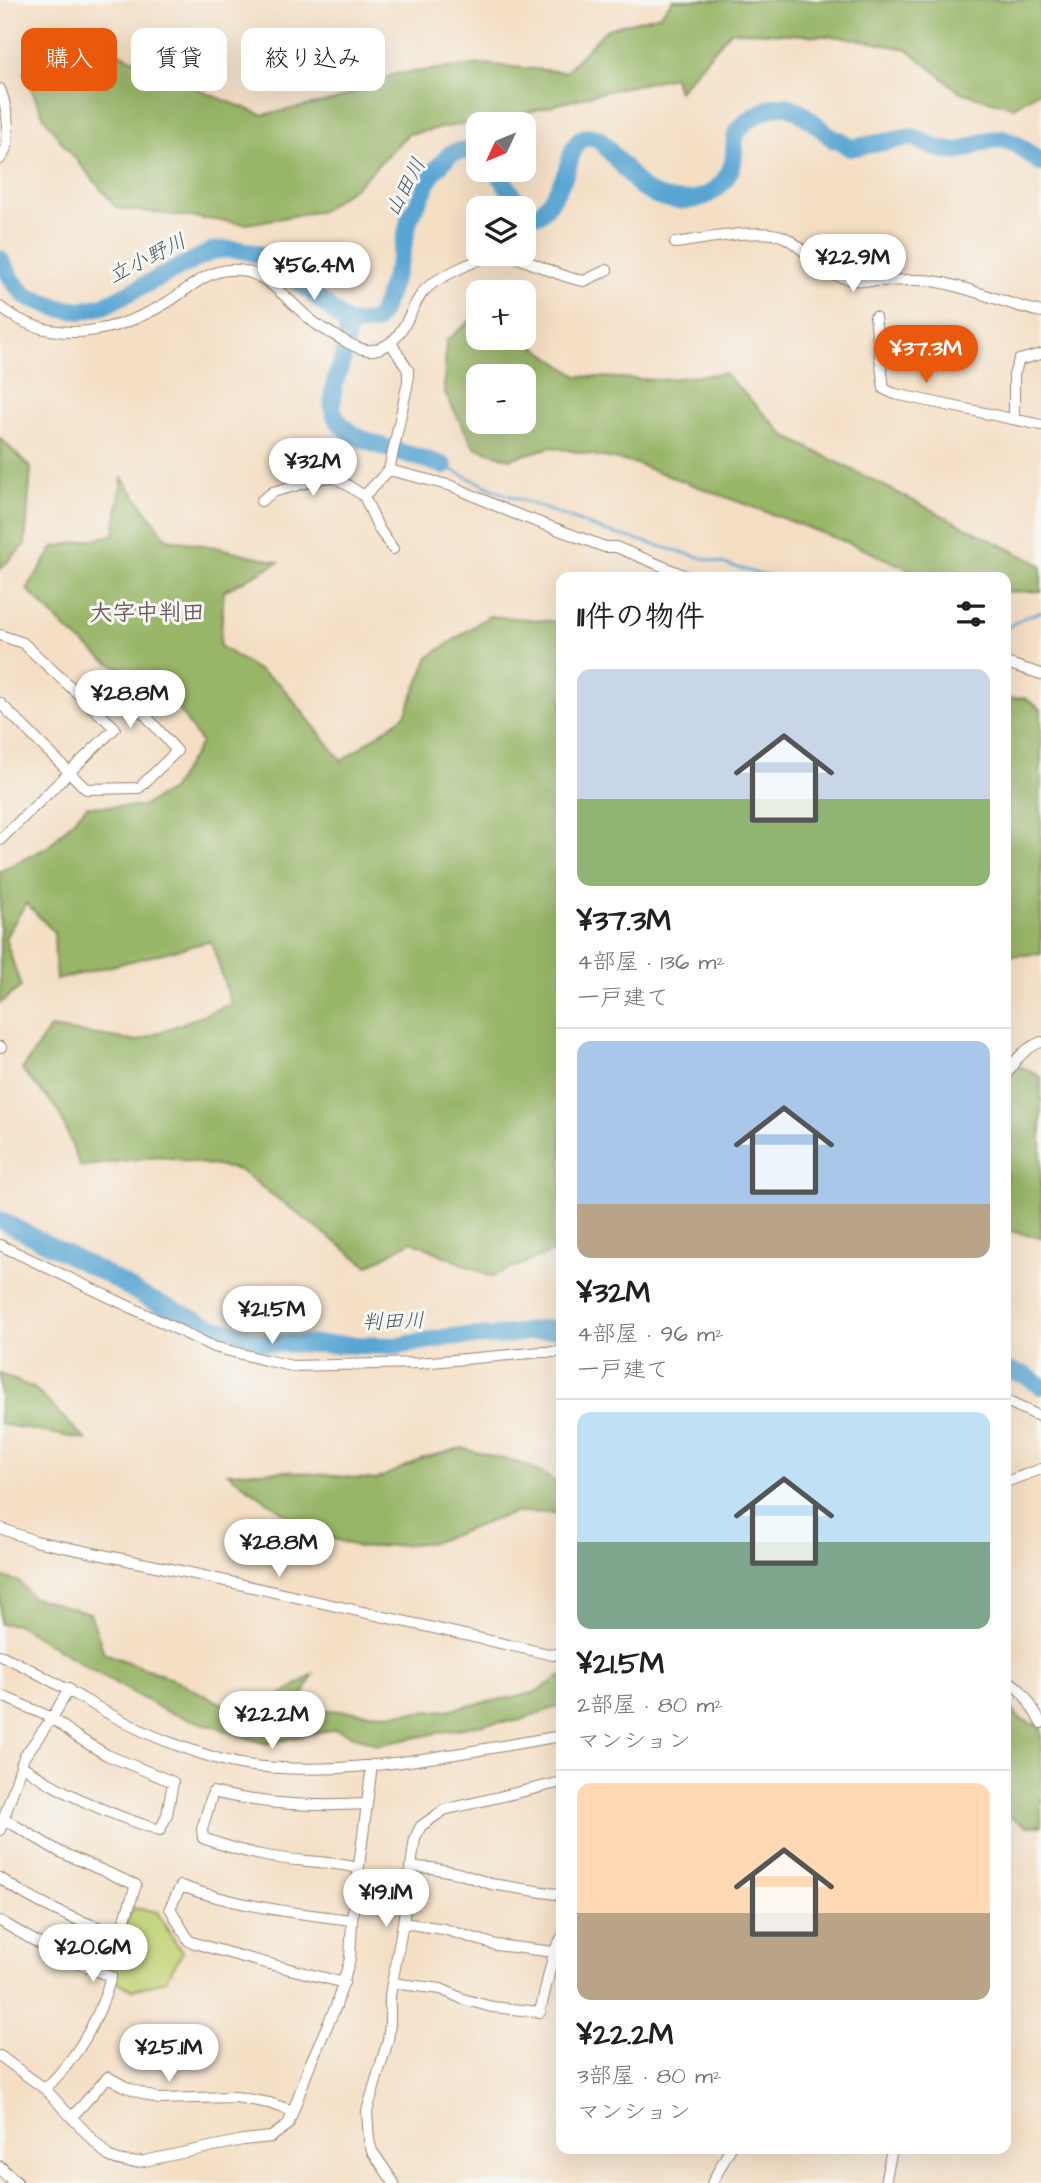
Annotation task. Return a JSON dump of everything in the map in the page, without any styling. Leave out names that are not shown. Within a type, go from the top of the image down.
[{"type":"street","points":[[0,89],[8,139],[5,154],[0,159]]},
{"type":"street","points":[[675,243],[746,234],[775,234],[785,238],[838,276],[934,281],[1041,312]]},
{"type":"street","points":[[0,307],[14,318],[34,327],[57,331],[100,331],[123,324],[168,302],[204,278],[224,270],[242,269],[257,275],[275,288],[317,324],[358,348],[370,351],[391,344],[422,292],[432,283],[489,256],[502,254],[584,281],[607,270]]},
{"type":"street","points":[[876,317],[884,388],[895,394],[1041,425]]},
{"type":"street","points":[[364,496],[389,470],[408,382],[408,370],[391,344]]},
{"type":"street","points":[[1014,419],[1014,375],[1019,360],[1041,354]]},
{"type":"street","points":[[389,470],[452,486],[508,511],[605,547],[616,547],[676,572]]},
{"type":"street","points":[[261,500],[273,492],[327,477],[338,479],[364,496],[379,529],[393,549]]},
{"type":"street","points":[[0,635],[23,643],[115,728],[0,839]]},
{"type":"street","points":[[1011,665],[1041,674]]},
{"type":"street","points":[[0,704],[86,789],[139,788],[177,751],[139,708]]},
{"type":"street","points":[[1011,1069],[1030,1046],[1041,1042]]},
{"type":"street","points":[[0,1245],[214,1348],[292,1366],[441,1362],[556,1352]]},
{"type":"street","points":[[1011,1403],[1041,1417]]},
{"type":"street","points":[[1011,1480],[1041,1469]]},
{"type":"street","points":[[0,1528],[35,1541],[556,1654]]},
{"type":"street","points":[[0,1655],[37,1671],[129,1725],[175,1744],[244,1765],[310,1770],[372,1765],[556,1737]]},
{"type":"street","points":[[1011,1682],[1024,1695],[1041,1723]]},
{"type":"street","points":[[0,1830],[24,1757],[69,1689]]},
{"type":"street","points":[[0,1695],[52,1718],[107,1755],[173,1782],[167,1815],[160,1830],[125,1819],[88,1804],[21,1765]]},
{"type":"street","points":[[0,2056],[45,2090],[108,2156],[129,2163],[271,2137],[288,2124],[344,1983],[350,1959],[352,1920],[372,1765]]},
{"type":"street","points":[[394,2183],[372,2151],[367,2128],[367,2111],[388,2040],[392,1983],[415,1838],[421,1826],[444,1811],[556,1783]]},
{"type":"street","points":[[359,1868],[335,1862],[271,1857],[240,1850],[203,1838],[202,1829],[213,1792],[273,1804],[312,1807],[366,1804]]},
{"type":"street","points":[[0,1878],[53,1908],[96,1927],[120,1934],[136,1885],[60,1852],[4,1818]]},
{"type":"street","points":[[410,1867],[432,1868],[491,1884],[556,1894]]},
{"type":"street","points":[[344,1983],[255,1962],[189,1941],[170,1908],[181,1886],[204,1895],[267,1910],[352,1920]]},
{"type":"street","points":[[0,1920],[61,1956],[111,1977],[100,2013],[81,2047],[45,2090]]},
{"type":"street","points":[[403,1923],[444,1929],[496,1945],[554,1952]]},
{"type":"street","points":[[392,1983],[441,1989],[463,1999],[492,2007],[540,2012],[556,1948]]},
{"type":"street","points":[[72,2117],[108,2077],[158,2099],[236,2097],[293,2111]]},
{"type":"street","points":[[712,2183],[727,2154]]},
{"type":"street","points":[[885,2183],[891,2154]]},
{"type":"street","points":[[0,2168],[16,2183]]},
{"type":"green space","points":[[673,0],[1041,0],[1041,90],[1014,107],[960,92],[907,49],[845,37],[731,31],[678,92],[674,77],[529,112],[466,112],[466,123],[408,134],[360,183],[321,211],[247,224],[117,208],[63,144],[44,117],[32,91],[117,91],[117,52],[131,58],[131,91],[202,91],[263,115],[335,100],[356,91],[385,91],[385,78],[395,74],[482,64],[565,72],[607,29],[660,15]]},
{"type":"green space","points":[[466,324],[466,350],[536,350],[536,348],[577,376],[659,380],[724,373],[787,437],[1041,565],[1041,591],[1011,592],[1011,572],[916,572],[854,545],[634,463],[552,447],[509,459],[474,447],[467,434],[536,434],[536,364],[466,364],[466,432],[444,391],[446,341]]},
{"type":"green space","points":[[0,438],[31,468],[25,545],[0,569]]},
{"type":"green space","points":[[122,478],[167,539],[279,562],[224,591],[220,646],[280,684],[342,761],[405,715],[429,657],[489,616],[556,622],[556,1250],[491,1277],[412,1241],[368,1266],[239,1170],[159,1156],[80,1167],[59,1111],[22,1070],[50,1028],[138,1041],[231,1004],[211,941],[56,980],[54,932],[26,903],[5,938],[21,987],[0,1003],[0,871],[48,847],[87,806],[141,807],[171,790],[201,743],[170,696],[104,660],[67,630],[27,589],[54,547],[114,535]]},
{"type":"green space","points":[[1025,698],[1041,709],[1041,954],[1011,956],[1011,699]]},
{"type":"green space","points":[[1011,1062],[1041,1077],[1041,1238],[1011,1231]]},
{"type":"green space","points":[[0,1374],[34,1388],[86,1440],[0,1424]]},
{"type":"green space","points":[[462,1448],[529,1466],[556,1482],[556,1513],[516,1512],[434,1542],[362,1548],[311,1532],[227,1473],[286,1471],[376,1480],[423,1458]]},
{"type":"green space","points":[[0,1576],[20,1582],[31,1597],[90,1613],[104,1653],[171,1678],[248,1717],[313,1674],[297,1708],[386,1714],[447,1710],[533,1693],[556,1680],[556,1707],[518,1721],[488,1723],[378,1745],[335,1729],[266,1744],[165,1711],[17,1624],[0,1624]]},
{"type":"green space","points":[[1011,1708],[1019,1718],[1041,1728],[1041,1826],[1026,1826],[1011,1818]]},
{"type":"green space","points":[[133,1908],[157,1912],[182,1953],[165,1981],[133,1990],[116,1982],[107,1964]]},
{"type":"waterway","name":"山田川","points":[[536,214],[540,214],[554,197],[576,144],[581,139],[599,139],[641,187],[654,194],[681,201],[694,199],[707,195],[727,176],[733,162],[735,138],[739,129],[760,113],[784,106],[802,114],[834,140],[839,140],[850,148],[912,137],[939,149],[957,152],[989,140],[1002,139],[1016,144],[1041,163]]},
{"type":"waterway","name":"山田川","points":[[348,324],[375,322],[382,311],[401,257],[409,220],[433,173],[450,154],[466,151]]},
{"type":"waterway","name":"山田川","points":[[504,182],[514,196]]},
{"type":"waterway","name":"立小野川","points":[[0,259],[26,296],[58,308],[81,311],[103,306],[212,251],[245,251],[277,263],[348,324]]},
{"type":"waterway","name":"立小野川","points":[[348,324],[343,357],[333,392],[333,409],[338,421],[364,439],[444,466]]},
{"type":"waterway","points":[[444,466],[497,491],[605,531],[753,572]]},
{"type":"waterway","points":[[1011,625],[1041,612]]},
{"type":"waterway","name":"判田川","points":[[0,1220],[147,1298],[212,1327],[268,1343],[398,1346],[449,1337],[498,1336],[556,1328]]},
{"type":"waterway","name":"判田川","points":[[1011,1371],[1025,1375],[1041,1386]]},
{"type":"district","name":"大字中判田","points":[[147,612]]}]
